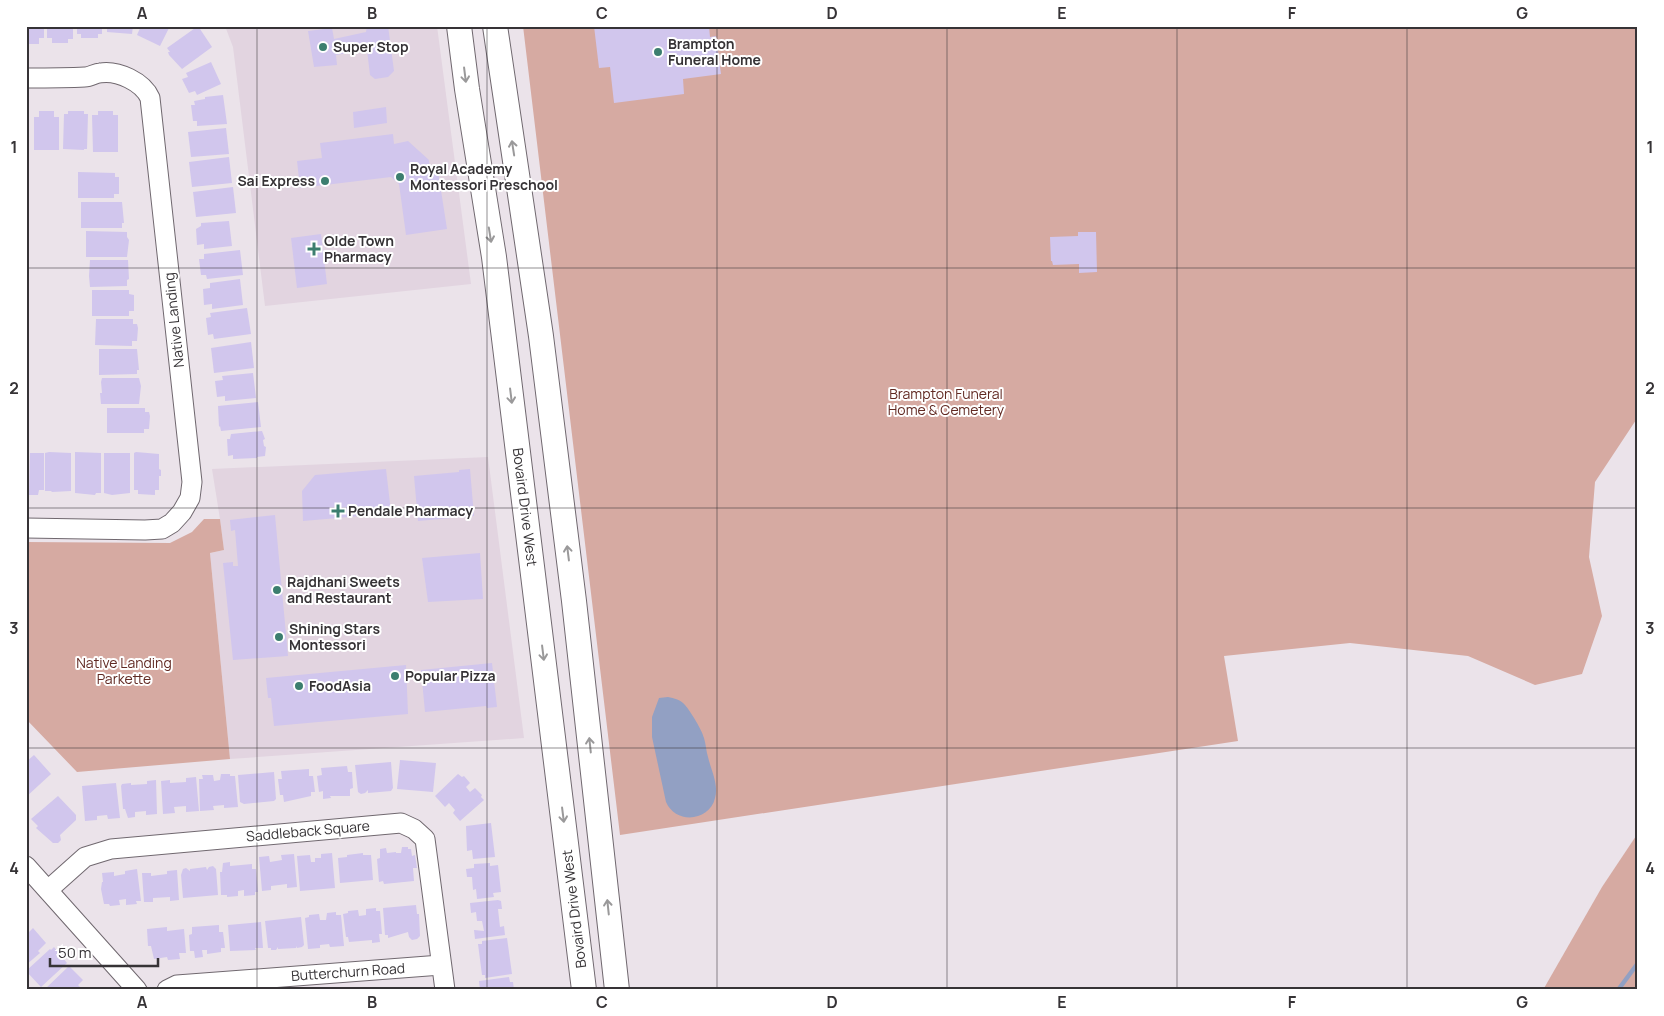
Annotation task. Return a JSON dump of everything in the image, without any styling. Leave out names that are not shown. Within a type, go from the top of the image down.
[{"type":"main road","name":"Bovaird Drive West","points":[[459,26],[467,89],[494,257],[584,990]]},
{"type":"main road","points":[[495,27],[541,336],[617,990]]},
{"type":"main road","points":[[505,342],[541,336]]},
{"type":"street","name":"Native Landing","points":[[26,78],[88,77],[99,73],[108,73],[123,76],[142,85],[150,98],[192,482],[190,498],[182,512],[172,523],[162,528],[144,530],[26,528]]},
{"type":"street","name":"Saddleback Square","points":[[48,890],[85,857],[111,849],[401,823],[414,829],[426,839],[445,990]]},
{"type":"street","points":[[26,866],[138,990]]},
{"type":"street","name":"Butterchurn Road","points":[[167,990],[176,985],[441,965]]},
{"type":"shaded area","points":[[225,26],[437,26],[471,284],[265,306],[233,47]]},
{"type":"shaded area","points":[[488,457],[524,738],[230,759],[210,553],[224,550],[212,469]]},
{"type":"green space","name":"Brampton Funeral Home & Cemetery","points":[[523,26],[1638,26],[1638,417],[1595,482],[1589,557],[1602,616],[1582,674],[1535,685],[1468,656],[1350,643],[1224,656],[1238,741],[620,835]]},
{"type":"green space","name":"Native Landing Parkette","points":[[204,519],[220,519],[224,550],[210,553],[230,759],[77,772],[26,719],[26,542],[170,543],[192,532]]},
{"type":"green space","points":[[1638,833],[1638,990],[1543,990],[1602,887]]},
{"type":"water","points":[[668,697],[683,703],[699,726],[704,738],[715,783],[716,793],[712,806],[707,812],[692,817],[677,814],[666,802],[652,737],[652,717],[659,698]]},
{"type":"building","points":[[26,26],[44,26],[44,38],[39,38],[39,44],[26,44]]},
{"type":"building","points":[[47,26],[73,26],[73,39],[68,39],[68,43],[52,43],[52,38],[47,38]]},
{"type":"building","points":[[77,26],[102,26],[102,34],[98,34],[98,38],[81,38],[81,34],[77,34]]},
{"type":"building","points":[[107,26],[133,26],[132,34],[107,32]]},
{"type":"building","points":[[141,26],[170,26],[160,46],[137,35]]},
{"type":"building","points":[[198,26],[212,47],[182,69],[169,55],[168,52],[170,52],[167,48]]},
{"type":"building","points":[[367,26],[388,26],[394,71],[388,77],[375,79],[370,75],[367,50],[336,55],[337,65],[314,67],[308,31],[332,28],[334,39],[366,32]]},
{"type":"building","name":"Brampton Funeral Home","points":[[594,26],[709,26],[710,37],[716,36],[721,74],[683,79],[684,94],[614,103],[610,67],[599,68]]},
{"type":"building","points":[[211,62],[221,84],[197,95],[195,91],[189,93],[182,79],[188,77],[186,73]]},
{"type":"building","points":[[223,95],[227,124],[197,126],[197,121],[193,121],[191,105],[195,105],[194,101],[205,99],[205,97]]},
{"type":"building","points":[[386,107],[387,123],[354,128],[353,112]]},
{"type":"building","points":[[39,111],[54,111],[54,117],[59,117],[59,150],[34,150],[34,117],[39,117]]},
{"type":"building","points":[[68,111],[84,111],[84,114],[88,114],[87,149],[63,149],[64,114],[68,114]]},
{"type":"building","points":[[98,111],[113,111],[113,115],[118,115],[118,152],[93,152],[92,115],[98,115]]},
{"type":"building","points":[[226,128],[229,154],[191,157],[188,132]]},
{"type":"building","points":[[393,134],[394,144],[408,141],[429,160],[430,172],[438,171],[447,229],[406,235],[399,184],[391,177],[300,188],[297,161],[322,158],[320,143]]},
{"type":"building","points":[[229,157],[232,183],[192,187],[189,162]]},
{"type":"building","points":[[78,172],[115,173],[115,177],[119,177],[119,194],[114,194],[114,198],[78,198]]},
{"type":"building","points":[[233,187],[236,213],[196,217],[193,192]]},
{"type":"building","points":[[81,202],[122,202],[124,223],[122,223],[122,228],[81,228]]},
{"type":"building","points":[[229,221],[232,246],[204,249],[204,244],[197,245],[196,229],[201,226],[201,223]]},
{"type":"building","points":[[86,231],[127,232],[129,240],[127,257],[86,257]]},
{"type":"building","points":[[1078,232],[1096,232],[1097,272],[1079,273],[1079,264],[1053,265],[1051,261],[1050,237],[1078,236]]},
{"type":"building","points":[[321,234],[327,284],[297,288],[291,238]]},
{"type":"building","points":[[240,250],[243,275],[207,279],[206,275],[201,275],[199,259],[204,259],[204,254]]},
{"type":"building","points":[[90,260],[128,260],[129,279],[127,280],[127,286],[90,287]]},
{"type":"building","points":[[240,279],[243,305],[212,309],[212,304],[204,305],[203,289],[210,288],[210,283]]},
{"type":"building","points":[[92,290],[129,290],[129,294],[134,295],[134,311],[129,311],[129,316],[92,316]]},
{"type":"building","points":[[247,308],[251,334],[214,339],[213,334],[208,335],[206,318],[211,317],[210,313]]},
{"type":"building","points":[[96,319],[133,319],[133,324],[137,324],[138,328],[137,341],[132,341],[132,346],[95,345]]},
{"type":"building","points":[[251,342],[254,368],[214,373],[211,348]]},
{"type":"building","points":[[99,349],[137,349],[139,370],[137,370],[137,374],[99,375]]},
{"type":"building","points":[[253,373],[256,398],[225,401],[225,396],[217,397],[215,381],[223,380],[222,376]]},
{"type":"building","points":[[102,378],[139,378],[141,386],[139,404],[101,404]]},
{"type":"building","points":[[258,402],[261,427],[221,431],[219,427],[218,406]]},
{"type":"building","points":[[107,408],[145,408],[145,412],[149,412],[150,416],[149,429],[144,429],[144,433],[107,433]]},
{"type":"building","points":[[262,431],[265,439],[263,440],[264,446],[266,447],[265,456],[233,459],[233,455],[228,456],[227,439],[230,439],[231,434]]},
{"type":"building","points":[[75,452],[101,453],[101,493],[96,493],[95,495],[75,493]]},
{"type":"building","points":[[30,453],[44,453],[44,490],[39,490],[38,495],[29,495]]},
{"type":"building","points":[[45,453],[71,453],[71,491],[45,491]]},
{"type":"building","points":[[104,453],[130,453],[130,493],[112,495],[104,493]]},
{"type":"building","points":[[134,453],[159,454],[161,476],[159,476],[159,490],[155,490],[155,495],[138,494],[138,490],[134,490]]},
{"type":"building","points":[[386,469],[391,512],[303,521],[302,491],[315,475]]},
{"type":"building","points":[[470,469],[474,516],[418,521],[414,476],[459,472],[459,470]]},
{"type":"building","points":[[275,515],[288,656],[233,660],[223,563],[233,562],[233,566],[238,566],[235,530],[231,531],[230,520]]},
{"type":"building","points":[[480,553],[483,599],[428,602],[422,558]]},
{"type":"building","points":[[492,663],[497,707],[487,708],[486,706],[425,712],[421,670]]},
{"type":"building","points":[[406,665],[408,714],[274,726],[271,698],[268,698],[266,678]]},
{"type":"building","points":[[34,755],[51,774],[26,797],[26,762]]},
{"type":"building","points":[[400,760],[436,763],[433,792],[397,789]]},
{"type":"building","points":[[391,762],[393,788],[391,791],[368,793],[368,790],[361,794],[358,792],[355,765]]},
{"type":"building","points":[[347,766],[348,772],[352,772],[353,788],[350,789],[350,796],[330,796],[331,798],[323,799],[323,791],[319,792],[317,776],[322,775],[321,768]]},
{"type":"building","points":[[309,769],[309,776],[313,776],[315,792],[311,792],[311,796],[284,802],[283,795],[280,795],[278,779],[282,779],[281,771]]},
{"type":"building","points":[[274,772],[276,799],[274,801],[244,804],[240,802],[238,775]]},
{"type":"building","points":[[221,774],[235,776],[238,807],[224,808],[224,805],[213,806],[214,810],[200,811],[199,779],[203,779],[202,775],[213,775],[214,781],[220,780]]},
{"type":"building","points":[[458,774],[462,777],[464,776],[470,783],[466,787],[470,792],[475,788],[484,800],[460,821],[453,813],[455,810],[449,803],[445,807],[435,796]]},
{"type":"building","points":[[196,777],[199,811],[186,812],[186,806],[174,807],[175,813],[163,814],[161,781],[170,780],[170,783],[186,782],[186,778]]},
{"type":"building","points":[[156,780],[157,814],[146,815],[146,811],[135,812],[135,817],[128,818],[125,809],[123,809],[122,784],[147,784],[147,781]]},
{"type":"building","points":[[116,783],[120,818],[108,819],[107,815],[97,816],[97,820],[85,821],[82,786]]},
{"type":"building","points":[[58,796],[76,815],[76,820],[60,835],[61,840],[58,843],[53,843],[36,828],[38,826],[31,819]]},
{"type":"building","points":[[491,823],[495,857],[473,859],[472,850],[467,851],[466,826]]},
{"type":"building","points":[[402,847],[408,847],[408,849],[411,849],[412,856],[415,855],[417,868],[413,868],[414,881],[384,884],[383,881],[379,882],[377,859],[380,858],[380,849],[386,848],[387,853],[401,853]]},
{"type":"building","points":[[332,853],[335,888],[300,891],[297,856],[310,855],[311,862],[315,862],[315,858],[321,858],[321,854]]},
{"type":"building","points":[[363,853],[363,855],[371,855],[373,880],[340,883],[338,858]]},
{"type":"building","points":[[294,854],[297,887],[287,888],[287,884],[271,886],[271,890],[262,891],[259,857],[269,856],[270,862],[282,860],[281,855]]},
{"type":"building","points":[[230,862],[230,866],[252,864],[252,869],[256,869],[258,892],[255,892],[255,895],[244,896],[244,890],[238,891],[238,896],[227,897],[227,895],[221,895],[220,872],[222,872],[223,863]]},
{"type":"building","points":[[490,863],[490,866],[498,865],[501,892],[493,893],[494,897],[477,899],[476,889],[473,890],[472,877],[467,877],[466,869],[474,868],[474,864]]},
{"type":"building","points":[[213,866],[216,869],[218,895],[183,898],[181,875],[183,869],[186,868],[190,871],[190,869],[206,867],[207,870]]},
{"type":"building","points":[[137,869],[141,901],[136,901],[137,904],[126,905],[126,899],[119,900],[120,905],[110,906],[109,904],[104,904],[101,889],[103,882],[102,873],[114,872],[114,876],[125,874],[125,871]]},
{"type":"building","points":[[177,870],[179,900],[170,901],[170,897],[153,898],[153,902],[144,902],[142,873],[151,873],[151,876],[167,874],[167,871]]},
{"type":"building","points":[[501,901],[502,909],[498,909],[500,927],[504,926],[505,935],[475,939],[474,930],[484,931],[482,921],[477,921],[476,912],[471,913],[470,903]]},
{"type":"building","points":[[416,905],[417,914],[419,914],[420,936],[412,940],[408,932],[388,938],[388,935],[385,935],[383,908]]},
{"type":"building","points":[[376,908],[376,911],[380,911],[382,934],[379,934],[380,942],[372,943],[372,940],[349,942],[348,937],[346,937],[343,914],[348,913],[348,911],[358,910],[359,916],[366,915],[366,909]]},
{"type":"building","points":[[336,912],[336,915],[341,915],[344,946],[330,947],[329,944],[320,945],[320,948],[308,949],[305,918],[309,917],[309,915],[319,914],[320,920],[326,920],[327,913]]},
{"type":"building","points":[[301,917],[304,945],[302,947],[278,949],[278,947],[276,950],[268,948],[265,921]]},
{"type":"building","points":[[261,922],[263,948],[230,951],[228,925]]},
{"type":"building","points":[[219,925],[219,932],[223,932],[225,948],[221,948],[221,952],[207,954],[207,950],[202,950],[203,957],[195,958],[194,951],[190,951],[189,935],[192,934],[192,927]]},
{"type":"building","points":[[167,927],[167,931],[184,929],[186,953],[179,953],[180,959],[168,960],[167,957],[154,959],[151,946],[148,946],[147,929]]},
{"type":"building","points":[[33,928],[46,943],[38,951],[40,953],[26,965],[26,935]]},
{"type":"building","points":[[507,938],[512,974],[485,978],[485,975],[482,975],[478,944],[482,944],[482,941]]},
{"type":"building","points":[[54,947],[67,963],[41,987],[26,971]]},
{"type":"building","points":[[69,966],[83,980],[78,985],[80,987],[77,990],[44,990]]},
{"type":"building","points":[[509,977],[510,982],[513,982],[514,990],[480,990],[479,981]]},
{"type":"waterway","points":[[1618,990],[1638,963]]},
{"type":"place","name":"Super Stop","points":[[323,47]]},
{"type":"place","name":"Brampton Funeral Home","points":[[658,52]]},
{"type":"place","name":"Royal Academy Montessori Preschool","points":[[400,177]]},
{"type":"place","name":"Sai Express","points":[[325,181]]},
{"type":"place","name":"Olde Town Pharmacy","points":[[314,249]]},
{"type":"place","name":"Pendale Pharmacy","points":[[338,511]]},
{"type":"place","name":"Rajdhani Sweets and Restaurant","points":[[277,590]]},
{"type":"place","name":"Shining Stars Montessori","points":[[279,637]]},
{"type":"place","name":"Popular Pizza","points":[[395,676]]},
{"type":"place","name":"FoodAsia","points":[[299,686]]}]
